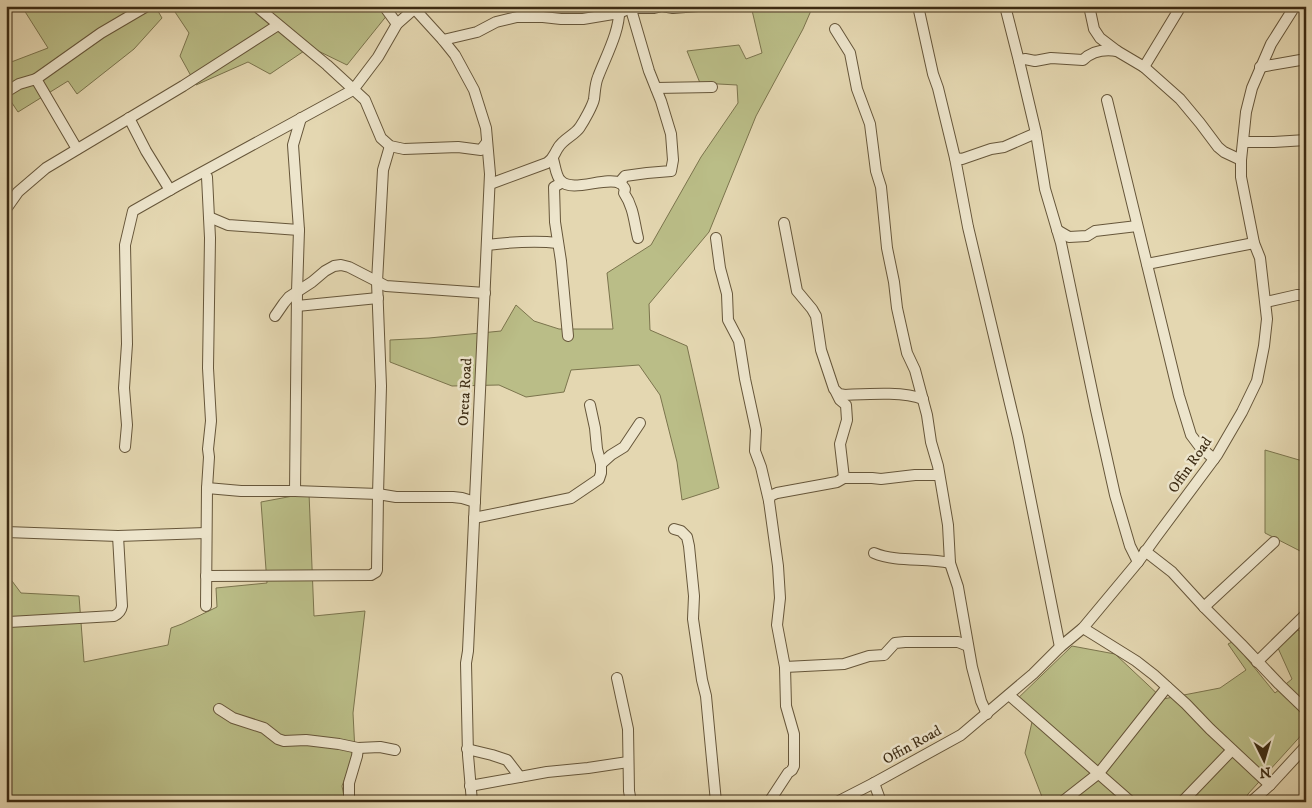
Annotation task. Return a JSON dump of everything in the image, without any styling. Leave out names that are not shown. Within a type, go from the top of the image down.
[{"type":"street","points":[[6,92],[19,84],[36,79],[101,34],[147,6]]},
{"type":"street","points":[[256,6],[327,65],[365,100],[381,138],[390,146],[404,148],[458,147],[481,150],[487,142]]},
{"type":"street","points":[[384,6],[397,24]]},
{"type":"street","points":[[443,40],[477,32],[496,22],[517,16],[583,19],[631,7],[654,8],[662,6],[673,8],[698,6]]},
{"type":"street","points":[[918,6],[933,74],[956,158],[968,226],[1018,437],[1060,647]]},
{"type":"street","points":[[1005,6],[1036,133],[1046,189],[1061,243],[1116,495],[1130,546],[1138,562]]},
{"type":"street","points":[[1089,6],[1094,29],[1100,38],[1144,66],[1180,99],[1218,147],[1241,160]]},
{"type":"street","points":[[1144,66],[1181,6]]},
{"type":"street","name":"Offin Road","points":[[837,802],[961,735],[1033,674],[1060,647],[1083,628],[1146,552],[1214,459],[1242,412],[1257,380],[1267,319],[1260,258],[1254,243],[1241,177],[1246,112],[1260,67],[1271,44],[1295,6]]},
{"type":"street","points":[[619,183],[625,176],[671,171],[673,160],[672,134],[662,101],[649,71],[631,7]]},
{"type":"street","points":[[125,447],[124,388],[127,344],[125,245],[133,211],[353,90],[378,57],[397,24],[413,8]]},
{"type":"street","name":"Oreta Road","points":[[413,8],[455,55],[474,90],[486,128],[490,174],[466,663],[467,749],[472,802]]},
{"type":"street","points":[[490,184],[547,163],[553,159],[558,147],[581,126],[594,101],[597,78],[611,44],[619,9]]},
{"type":"street","points":[[6,209],[18,192],[46,168],[278,25]]},
{"type":"street","points":[[835,30],[850,53],[857,89],[870,124],[876,172],[881,186],[887,248],[897,308],[907,354],[915,370],[927,415],[948,525],[950,562],[958,588],[972,667],[987,714]]},
{"type":"street","points":[[1019,61],[1051,58],[1083,60],[1095,52],[1117,50]]},
{"type":"street","points":[[1260,67],[1306,58]]},
{"type":"street","points":[[36,79],[77,149]]},
{"type":"street","points":[[656,88],[712,87]]},
{"type":"street","points":[[1107,100],[1179,396],[1191,435],[1200,447],[1214,459]]},
{"type":"street","points":[[129,118],[146,151],[170,190]]},
{"type":"street","points":[[295,491],[299,230],[293,145],[301,118]]},
{"type":"street","points":[[956,158],[962,159],[991,149],[1004,147],[1036,133]]},
{"type":"street","points":[[1244,142],[1306,140]]},
{"type":"street","points":[[206,576],[371,575],[378,570],[378,494],[382,386],[377,282],[383,170],[390,146]]},
{"type":"street","points":[[553,159],[558,178],[561,182],[578,185],[613,182],[619,183],[625,188],[624,193],[634,216],[638,238]]},
{"type":"street","points":[[206,606],[208,449],[211,421],[208,368],[210,238],[207,177]]},
{"type":"street","points":[[561,182],[554,187],[555,222],[568,336]]},
{"type":"street","points":[[209,217],[228,225],[299,230]]},
{"type":"street","points":[[784,223],[797,292],[816,316],[821,350],[835,390],[840,400],[846,405],[847,420],[840,444],[844,478]]},
{"type":"street","points":[[1057,230],[1069,237],[1087,236],[1095,231],[1137,226]]},
{"type":"street","points":[[716,238],[720,268],[727,294],[728,320],[739,341],[756,430],[755,451],[762,467],[769,501],[778,566],[780,598],[777,625],[784,667],[786,706],[794,734],[794,766],[788,772],[769,802]]},
{"type":"street","points":[[487,245],[537,241],[558,243]]},
{"type":"street","points":[[1147,264],[1254,243]]},
{"type":"street","points":[[275,316],[284,303],[324,271],[341,265],[349,267],[386,286],[484,293]]},
{"type":"street","points":[[1266,302],[1297,295],[1306,295]]},
{"type":"street","points":[[297,306],[378,298]]},
{"type":"street","points":[[835,390],[839,394],[845,395],[902,394],[923,399]]},
{"type":"street","points":[[474,518],[574,497],[599,479],[601,464],[590,404]]},
{"type":"street","points":[[601,464],[624,446],[640,423]]},
{"type":"street","points":[[769,501],[770,496],[777,493],[837,482],[844,478],[881,479],[915,475],[939,475]]},
{"type":"street","points":[[207,488],[241,491],[378,494],[396,497],[453,497],[475,502]]},
{"type":"street","points":[[674,529],[681,531],[687,537],[689,546],[694,596],[693,619],[706,696],[716,802]]},
{"type":"street","points":[[6,532],[118,536],[206,533]]},
{"type":"street","points":[[9,622],[114,616],[118,614],[122,606],[118,536]]},
{"type":"street","points":[[1204,607],[1274,542]]},
{"type":"street","points":[[1146,552],[1172,572],[1257,662],[1306,710]]},
{"type":"street","points":[[874,553],[907,560],[950,562]]},
{"type":"street","points":[[1257,662],[1306,614]]},
{"type":"street","points":[[1083,628],[1154,674],[1270,785]]},
{"type":"street","points":[[784,667],[850,663],[860,658],[884,655],[895,643],[958,642],[968,646]]},
{"type":"street","points":[[618,678],[628,729],[631,802]]},
{"type":"street","points":[[1062,802],[1099,773],[1167,688]]},
{"type":"street","points":[[1009,695],[1131,802]]},
{"type":"street","points":[[219,709],[233,718],[264,728],[278,739],[284,741],[306,740],[358,748],[380,747],[395,750]]},
{"type":"street","points":[[1251,802],[1270,785],[1306,746]]},
{"type":"street","points":[[349,802],[349,783],[358,748]]},
{"type":"street","points":[[467,749],[492,754],[507,760],[520,777]]},
{"type":"street","points":[[1182,802],[1232,750]]},
{"type":"street","points":[[470,786],[547,772],[628,762]]},
{"type":"street","points":[[874,783],[881,802]]},
{"type":"green space","points":[[16,6],[155,6],[162,18],[134,49],[77,94],[68,81],[18,112],[6,94],[6,64],[48,48],[24,10]]},
{"type":"green space","points":[[171,6],[400,6],[392,9],[347,65],[310,47],[270,74],[248,62],[196,85],[180,56],[189,33]]},
{"type":"green space","points":[[751,6],[813,6],[803,29],[756,116],[709,232],[649,304],[650,330],[687,346],[719,488],[682,500],[677,462],[660,395],[639,365],[571,370],[564,392],[526,397],[499,385],[452,386],[390,362],[390,340],[501,331],[516,305],[534,321],[559,329],[613,329],[607,273],[651,245],[701,157],[738,103],[737,85],[700,83],[687,51],[739,45],[746,59],[762,53]]},
{"type":"green space","points":[[1265,450],[1306,462],[1306,554],[1265,533]]},
{"type":"green space","points":[[309,493],[314,616],[365,611],[353,713],[355,752],[342,786],[345,802],[6,802],[6,573],[21,593],[79,596],[84,662],[168,645],[171,628],[217,607],[216,588],[267,583],[261,502]]},
{"type":"green space","points":[[1298,630],[1306,635],[1306,730],[1248,794],[1244,802],[1044,802],[1025,753],[1032,722],[1012,704],[1072,646],[1115,654],[1163,699],[1220,688],[1246,670],[1228,644],[1232,642],[1275,693],[1292,679],[1278,648]]}]
